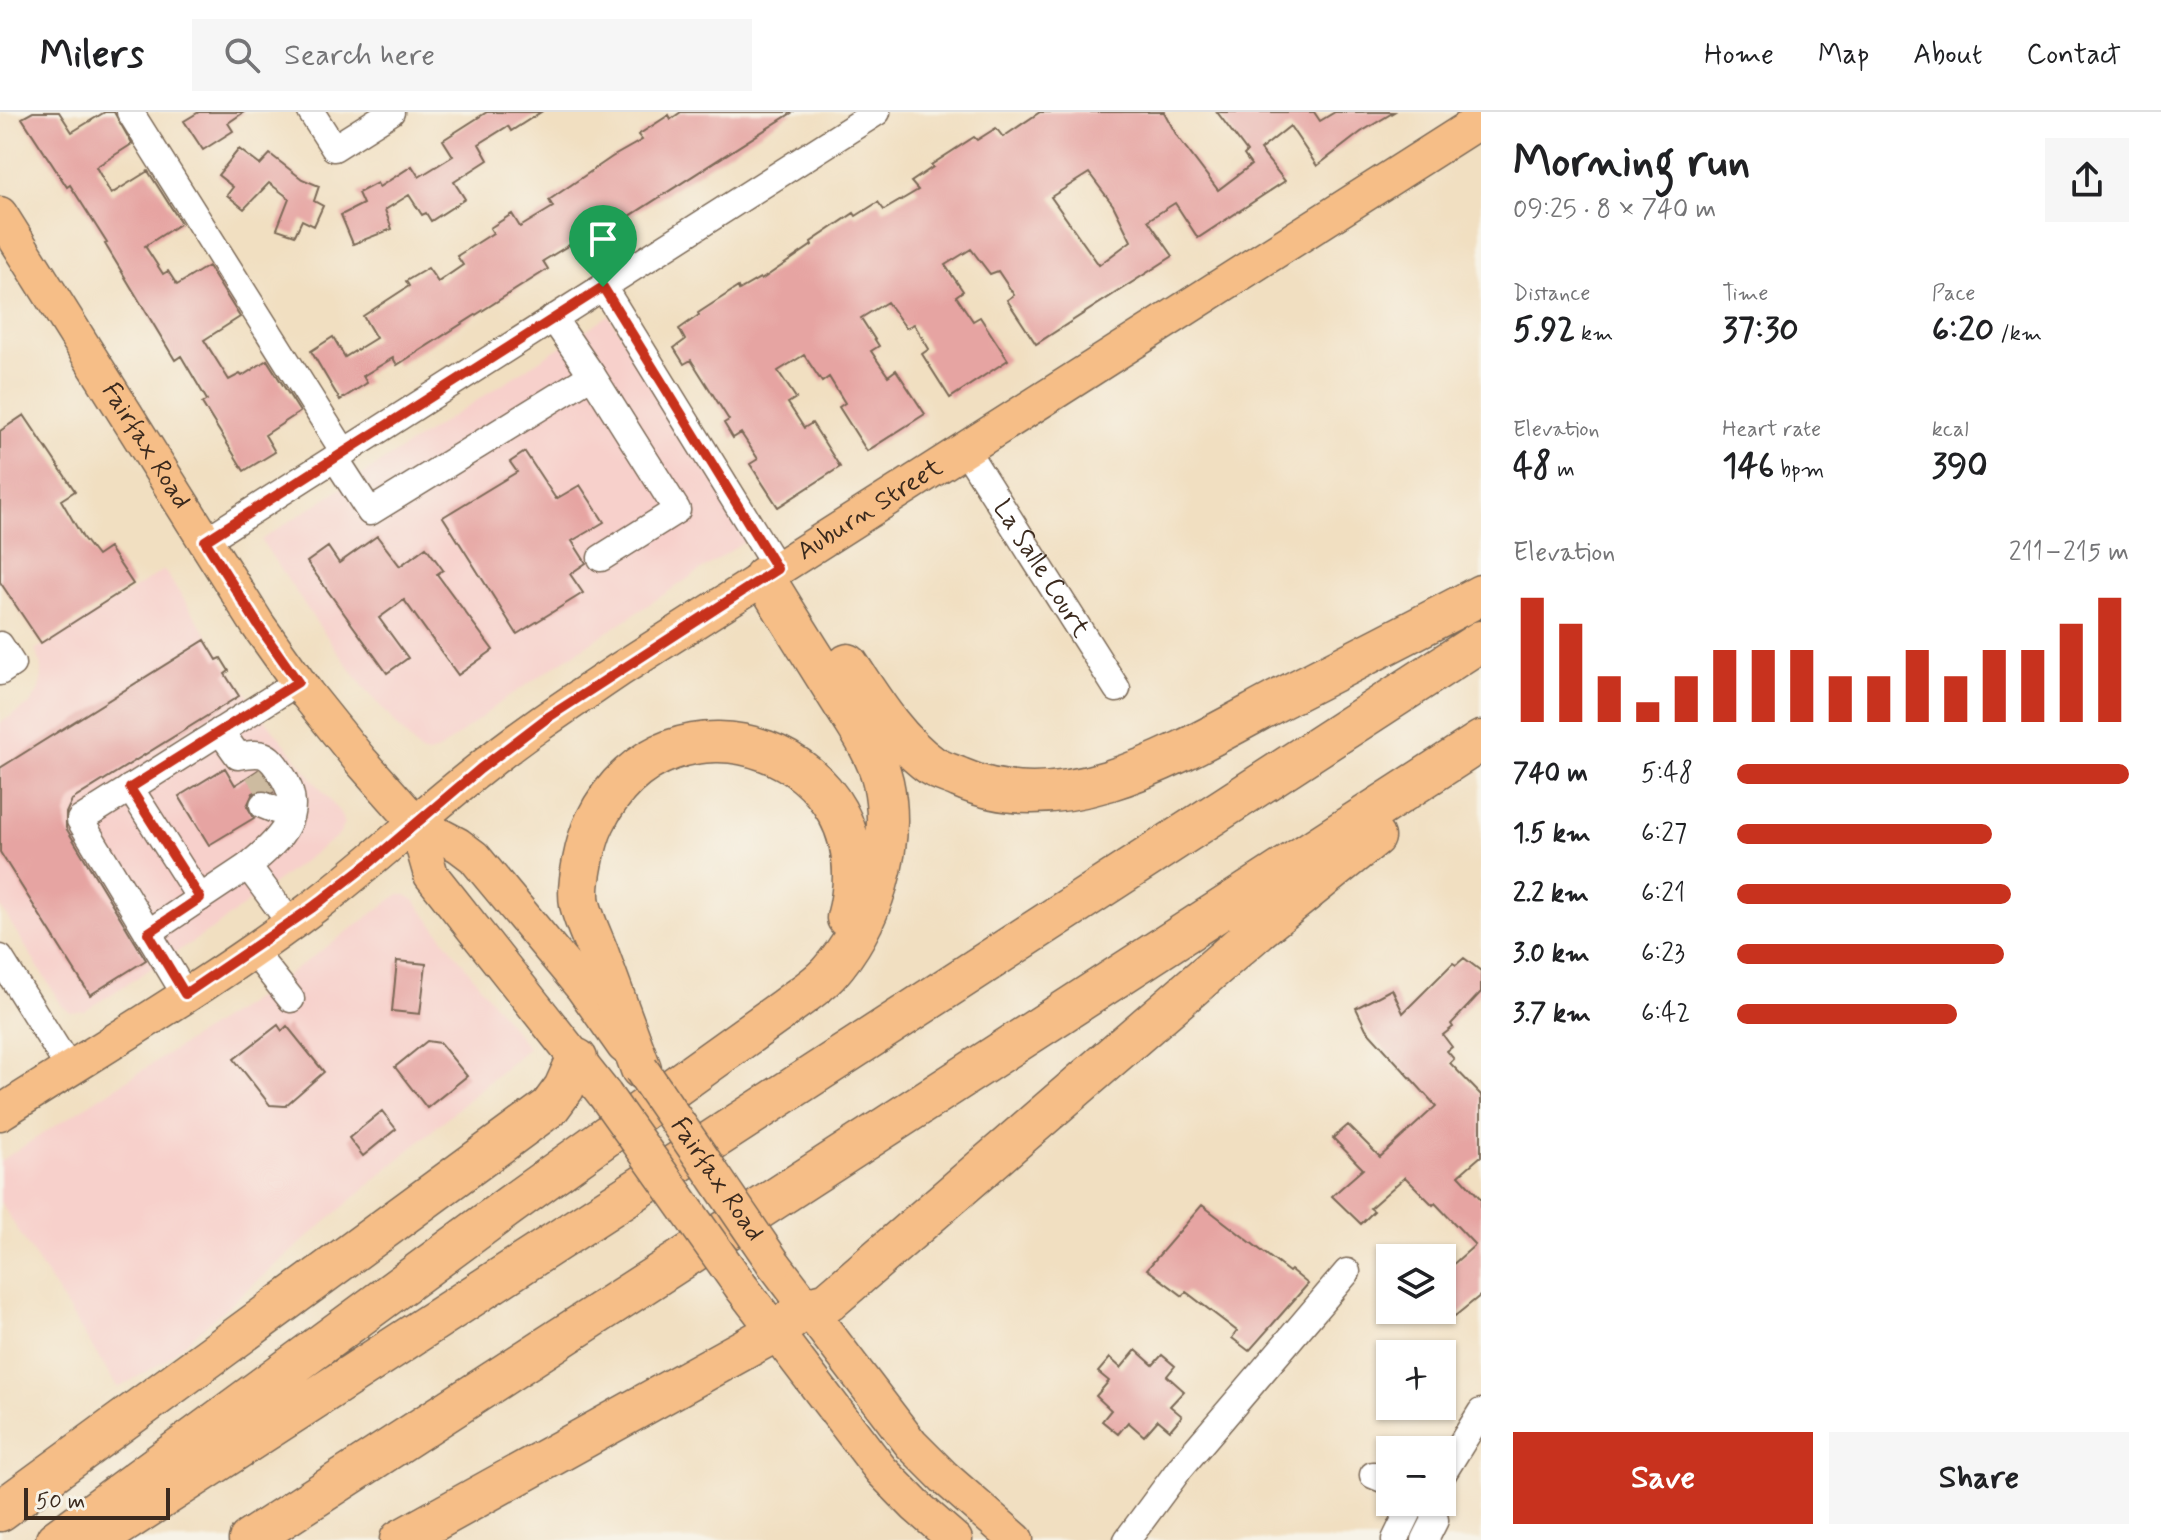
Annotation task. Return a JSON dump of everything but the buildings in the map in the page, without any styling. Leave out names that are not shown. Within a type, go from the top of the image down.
[{"type":"highway","points":[[775,570],[903,740],[934,767],[977,786],[1017,793],[1059,792],[1092,786],[1157,763],[1481,595]]},
{"type":"highway","points":[[56,1540],[497,1215],[785,1008],[827,975],[850,944],[871,901],[883,862],[887,818],[883,780],[775,570]]},
{"type":"highway","points":[[97,1540],[1481,641]]},
{"type":"highway","points":[[641,1069],[580,902],[586,840],[606,798],[636,771],[668,750],[710,741],[751,746],[785,759],[816,783],[841,815],[850,839],[855,878],[848,917],[832,948],[785,1008]]},
{"type":"highway","points":[[249,1540],[1481,741]]},
{"type":"highway","points":[[400,1540],[790,1320],[828,1302],[1258,930],[1392,823],[1481,759]]},
{"type":"highway","points":[[0,1511],[550,1107],[564,1088],[577,1059]]},
{"type":"main road","name":"Auburn Street","points":[[0,1113],[290,923],[372,861],[480,769],[547,718],[1481,120]]},
{"type":"main road","name":"Fairfax Road","points":[[0,214],[258,625],[298,682],[360,760],[416,823],[474,857],[583,988],[774,1264],[790,1320],[881,1470],[955,1540]]},
{"type":"main road","name":"Fairfax Road","points":[[416,823],[431,875],[605,1095],[742,1288],[790,1320],[944,1477],[1016,1540]]},
{"type":"street","points":[[130,112],[339,455],[370,512],[592,375]]},
{"type":"street","points":[[311,112],[334,148],[391,112]]},
{"type":"street","points":[[205,541],[877,112]]},
{"type":"street","points":[[603,287],[775,570]]},
{"type":"street","points":[[553,318],[677,510],[601,558]]},
{"type":"street","name":"La Salle Court","points":[[965,449],[1117,689]]},
{"type":"street","points":[[185,994],[80,820],[298,682]]},
{"type":"street","points":[[148,933],[276,844],[275,810],[294,803],[288,783],[270,757],[256,753],[247,768],[220,731]]},
{"type":"street","points":[[130,788],[200,898]]},
{"type":"street","points":[[248,866],[290,923]]},
{"type":"street","points":[[252,950],[291,999]]},
{"type":"street","points":[[0,958],[69,1068]]},
{"type":"street","points":[[1127,1540],[1181,1467],[1347,1272]]},
{"type":"street","points":[[1456,1452],[1481,1412]]},
{"type":"street","points":[[1395,1540],[1407,1516]]},
{"type":"street","points":[[1425,1540],[1434,1516]]},
{"type":"shaded area","points":[[609,315],[750,538],[505,699],[438,751],[421,753],[362,685],[261,540]]},
{"type":"shaded area","points":[[164,570],[260,713],[340,813],[344,823],[340,834],[217,926],[85,1011],[70,1012],[63,1007],[0,906],[0,723],[30,704],[38,692],[42,677],[35,650]]},
{"type":"shaded area","points":[[398,895],[407,895],[415,901],[528,1048],[163,1362],[118,1388],[0,1202],[0,1161],[257,997]]},
{"type":"tunnel","points":[[257,771],[275,798]]},
{"type":"route","points":[[603,287],[777,569],[547,718],[480,769],[313,907],[185,994],[148,933],[200,898],[130,788],[298,682],[205,541],[603,287]]}]
